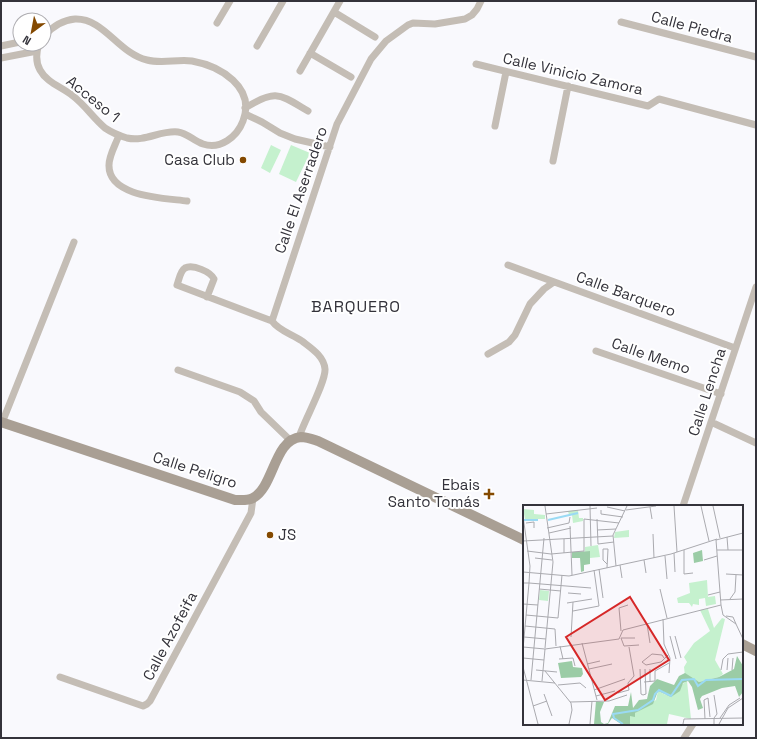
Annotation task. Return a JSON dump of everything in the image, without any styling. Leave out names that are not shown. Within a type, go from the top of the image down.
[{"type":"main road","name":"Calle Peligro","points":[[2,422],[234,500],[253,498],[260,492],[279,455],[295,439]]},
{"type":"main road","points":[[295,439],[306,437],[318,441],[523,540]]},
{"type":"main road","points":[[743,644],[756,651]]},
{"type":"street","points":[[217,23],[230,1]]},
{"type":"street","points":[[257,46],[283,1]]},
{"type":"street","points":[[300,71],[340,1]]},
{"type":"street","name":"Calle El Aserradero","points":[[272,321],[337,124],[371,59],[386,41],[408,25],[413,23],[435,24],[465,19],[472,15],[481,1]]},
{"type":"street","points":[[334,12],[375,37]]},
{"type":"street","points":[[52,27],[62,21],[80,19],[90,21],[101,28],[125,49],[147,60],[172,62],[191,61],[215,68],[237,83],[242,91],[245,111],[280,133],[295,139],[330,147]]},
{"type":"street","name":"Calle Piedra","points":[[621,22],[756,57]]},
{"type":"street","points":[[1,46],[12,44]]},
{"type":"street","name":"Acceso 1","points":[[1,58],[21,52]]},
{"type":"street","name":"Acceso 1","points":[[38,52],[37,64],[47,79],[73,95],[106,128],[119,135],[130,138],[141,138],[180,132],[202,144],[218,144],[234,136],[243,122],[245,111]]},
{"type":"street","points":[[310,53],[350,77]]},
{"type":"street","name":"Calle Vinicio Zamora","points":[[476,64],[648,106],[659,99],[756,125]]},
{"type":"street","points":[[495,126],[506,72]]},
{"type":"street","points":[[553,161],[568,86]]},
{"type":"street","points":[[245,111],[269,96],[276,95],[283,96],[308,111]]},
{"type":"street","points":[[119,135],[109,164],[112,176],[121,187],[132,192],[187,201]]},
{"type":"street","points":[[2,422],[74,242]]},
{"type":"street","name":"Calle Barquero","points":[[508,265],[735,348]]},
{"type":"street","points":[[178,370],[240,392],[254,401],[261,412],[295,439],[324,378],[325,368],[316,352],[300,340],[279,328],[272,321],[207,297],[177,285],[184,269],[193,267],[209,273],[213,277],[214,279],[207,297]]},
{"type":"street","points":[[488,354],[509,342],[515,335],[530,304],[544,289],[554,282]]},
{"type":"street","name":"Calle Lencha","points":[[683,505],[756,287]]},
{"type":"street","name":"Calle Memo","points":[[596,351],[721,394]]},
{"type":"street","points":[[711,422],[756,442]]},
{"type":"street","name":"Calle Azofeifa","points":[[60,677],[143,706],[147,704],[150,701],[251,513],[253,498]]},
{"type":"street","points":[[684,738],[692,725]]},
{"type":"green space","points":[[271,145],[281,150],[270,173],[261,168]]},
{"type":"green space","points":[[291,145],[310,153],[296,182],[279,174]]},
{"type":"place","name":"Casa Club","points":[[243,160]]},
{"type":"place","name":"Ebais Santo Tomás","points":[[489,494]]},
{"type":"place","name":"JS","points":[[270,535]]},
{"type":"district","name":"BARQUERO","points":[[356,306]]}]
